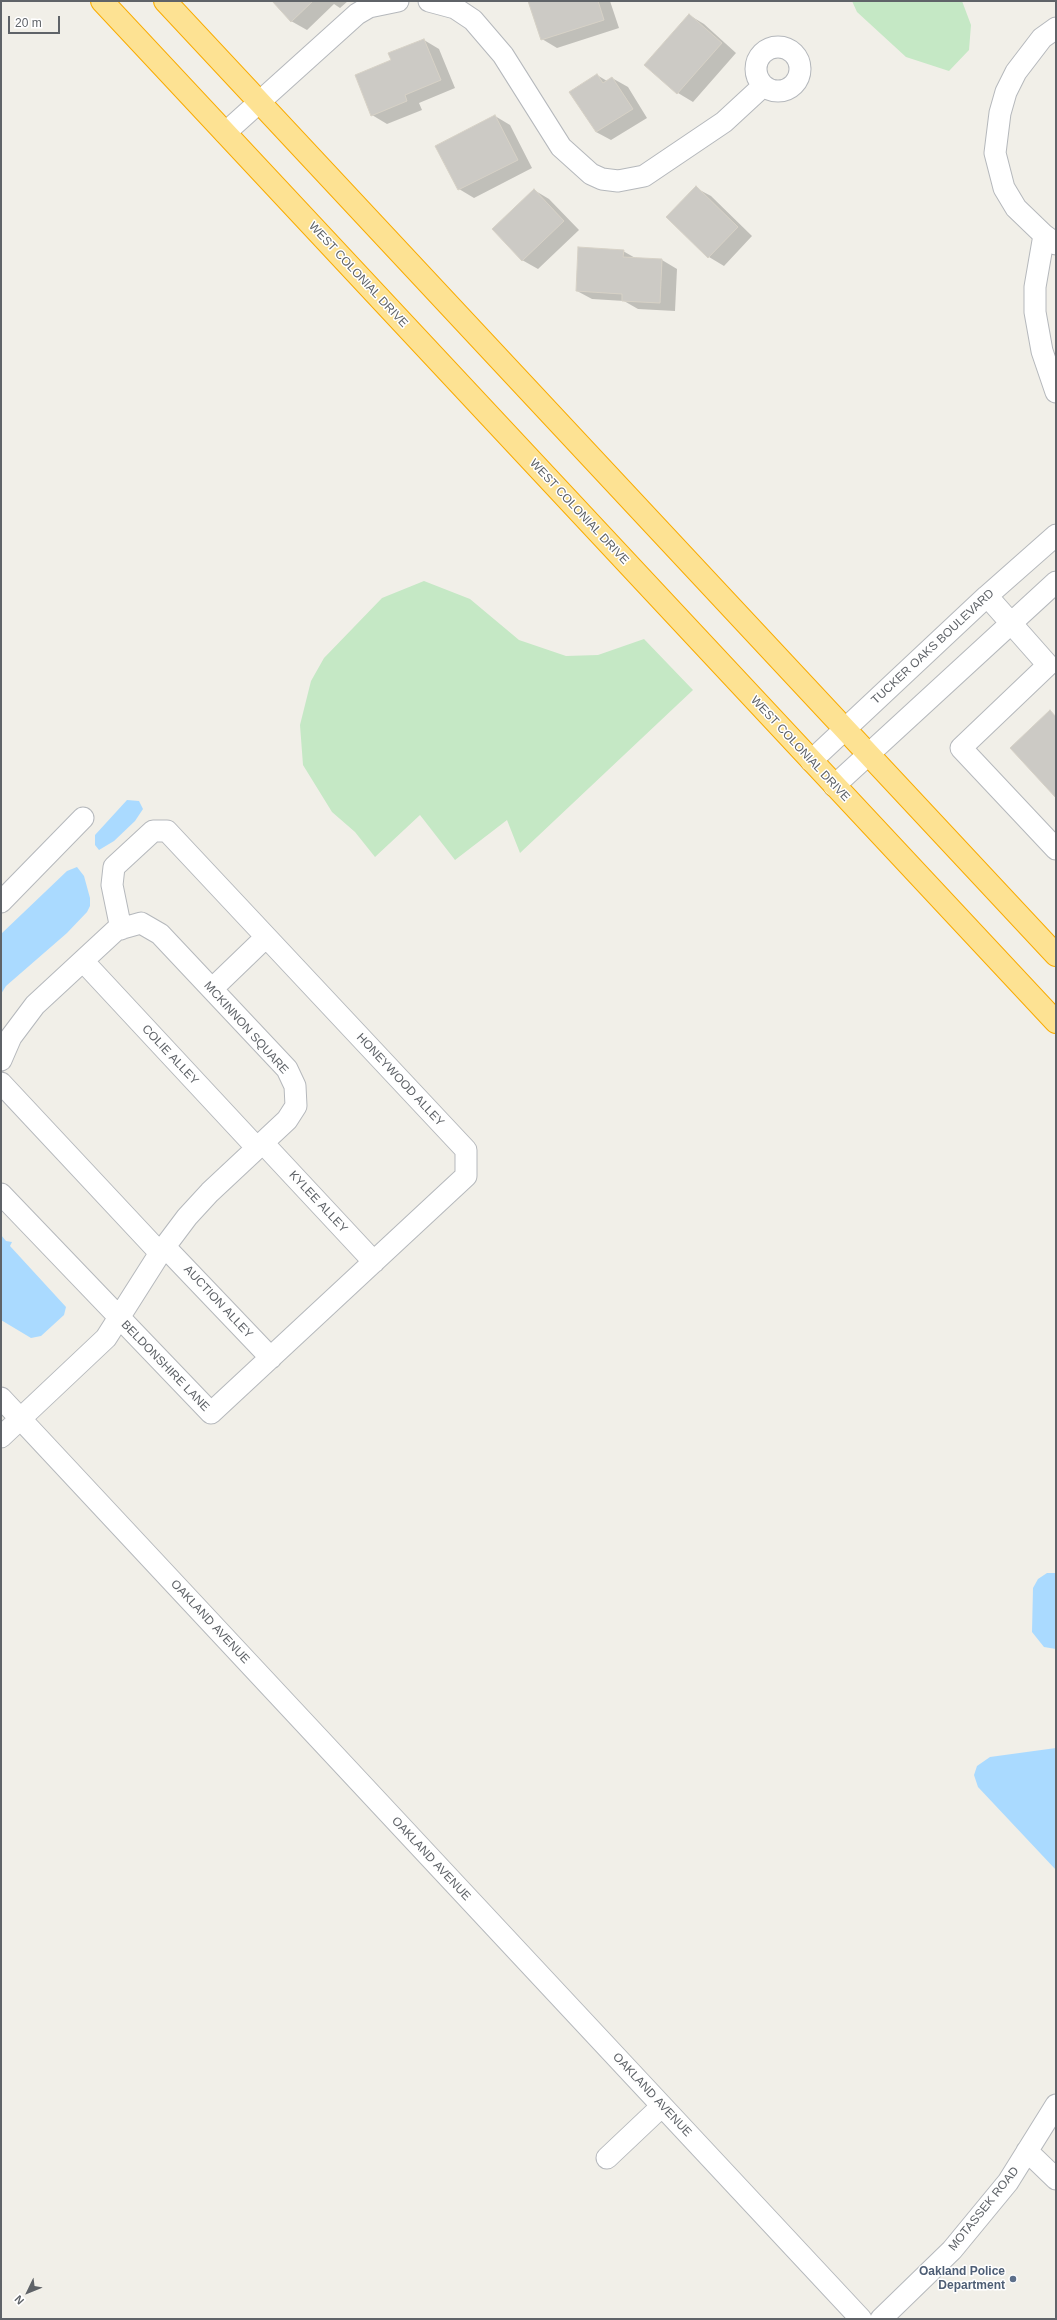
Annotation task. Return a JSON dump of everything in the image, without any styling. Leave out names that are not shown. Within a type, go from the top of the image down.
[{"type":"highway","name":"WEST COLONIAL DRIVE","points":[[102,1],[1056,1022]]},
{"type":"highway","points":[[165,1],[1056,955]]},
{"type":"street","points":[[225,133],[357,14],[369,7],[398,1]]},
{"type":"street","points":[[428,1],[467,7],[473,20],[503,55],[561,147],[590,174],[602,179],[618,181],[644,176],[724,122],[763,86]]},
{"type":"street","points":[[1056,28],[1042,38],[1016,72],[1006,92],[1000,113],[995,153],[1004,188],[1016,208],[1050,239],[1035,287],[1036,323],[1049,349],[1056,392]]},
{"type":"street","name":"TUCKER OAKS BOULEVARD","points":[[811,760],[987,596],[1056,535]]},
{"type":"street","points":[[834,786],[1010,622],[1056,582]]},
{"type":"street","points":[[987,596],[1010,622],[1053,663],[961,748],[1056,849]]},
{"type":"street","points":[[1,902],[83,818]]},
{"type":"street","name":"HONEYWOOD ALLEY","points":[[121,929],[112,885],[114,868],[153,832],[167,831],[466,1150],[466,1176],[212,1413]]},
{"type":"street","name":"MCKINNON SQUARE","points":[[1,1060],[11,1037],[35,1005],[116,930],[140,923],[160,934],[286,1069],[295,1086],[296,1106],[287,1120],[210,1192],[163,1250],[106,1338],[1,1437]]},
{"type":"street","points":[[212,989],[266,937]]},
{"type":"street","name":"COLIE ALLEY","points":[[82,961],[260,1146]]},
{"type":"street","name":"AUCTION ALLEY","points":[[1,1083],[270,1358]]},
{"type":"street","name":"KYLEE ALLEY","points":[[260,1146],[374,1262]]},
{"type":"street","points":[[1,1194],[118,1318]]},
{"type":"street","name":"BELDONSHIRE LANE","points":[[118,1318],[143,1341],[212,1413]]},
{"type":"street","name":"OAKLAND AVENUE","points":[[1,1398],[861,2319]]},
{"type":"street","points":[[607,2158],[662,2106]]},
{"type":"street","name":"MOTASSEK ROAD","points":[[881,2319],[952,2250],[1008,2182],[1056,2107]]},
{"type":"street","points":[[1027,2151],[1056,2179]]},
{"type":"green space","points":[[852,1],[962,1],[971,25],[969,50],[949,71],[906,57],[857,12]]},
{"type":"green space","points":[[424,581],[470,599],[519,640],[566,656],[598,655],[644,639],[693,690],[520,853],[507,820],[455,860],[420,815],[375,857],[355,832],[332,812],[303,765],[300,725],[311,681],[324,658],[382,598]]},
{"type":"water","points":[[127,800],[139,801],[143,809],[135,821],[114,841],[99,850],[95,845],[95,835]]},
{"type":"water","points":[[77,867],[84,876],[90,898],[90,906],[87,912],[67,933],[6,986],[1,994],[1,934],[67,871]]},
{"type":"water","points":[[1,1235],[6,1241],[12,1242],[10,1246],[66,1307],[64,1315],[41,1336],[31,1338],[1,1320]]},
{"type":"water","points":[[1047,1573],[1056,1573],[1056,1649],[1044,1647],[1032,1632],[1033,1588],[1038,1579]]},
{"type":"water","points":[[1056,1748],[1056,1870],[978,1787],[974,1775],[977,1766],[990,1757]]},
{"type":"building","points":[[272,1],[313,1],[291,22]]},
{"type":"building","points":[[528,1],[598,1],[604,20],[541,40]]},
{"type":"building","points":[[689,14],[722,43],[677,94],[644,65]]},
{"type":"building","points":[[424,39],[441,80],[405,95],[407,101],[371,116],[355,75],[391,60],[388,53]]},
{"type":"building","points":[[597,74],[603,83],[612,77],[633,109],[596,132],[569,92]]},
{"type":"building","points":[[495,115],[518,160],[458,190],[435,146]]},
{"type":"building","points":[[696,186],[738,227],[708,258],[666,217]]},
{"type":"building","points":[[534,189],[564,221],[522,261],[492,229]]},
{"type":"building","points":[[578,247],[624,250],[623,257],[662,259],[660,303],[622,301],[622,294],[576,291]]},
{"type":"building","points":[[1050,710],[1056,717],[1056,798],[1010,748]]},
{"type":"place","name":"Oakland Police Department","points":[[1013,2279]]}]
